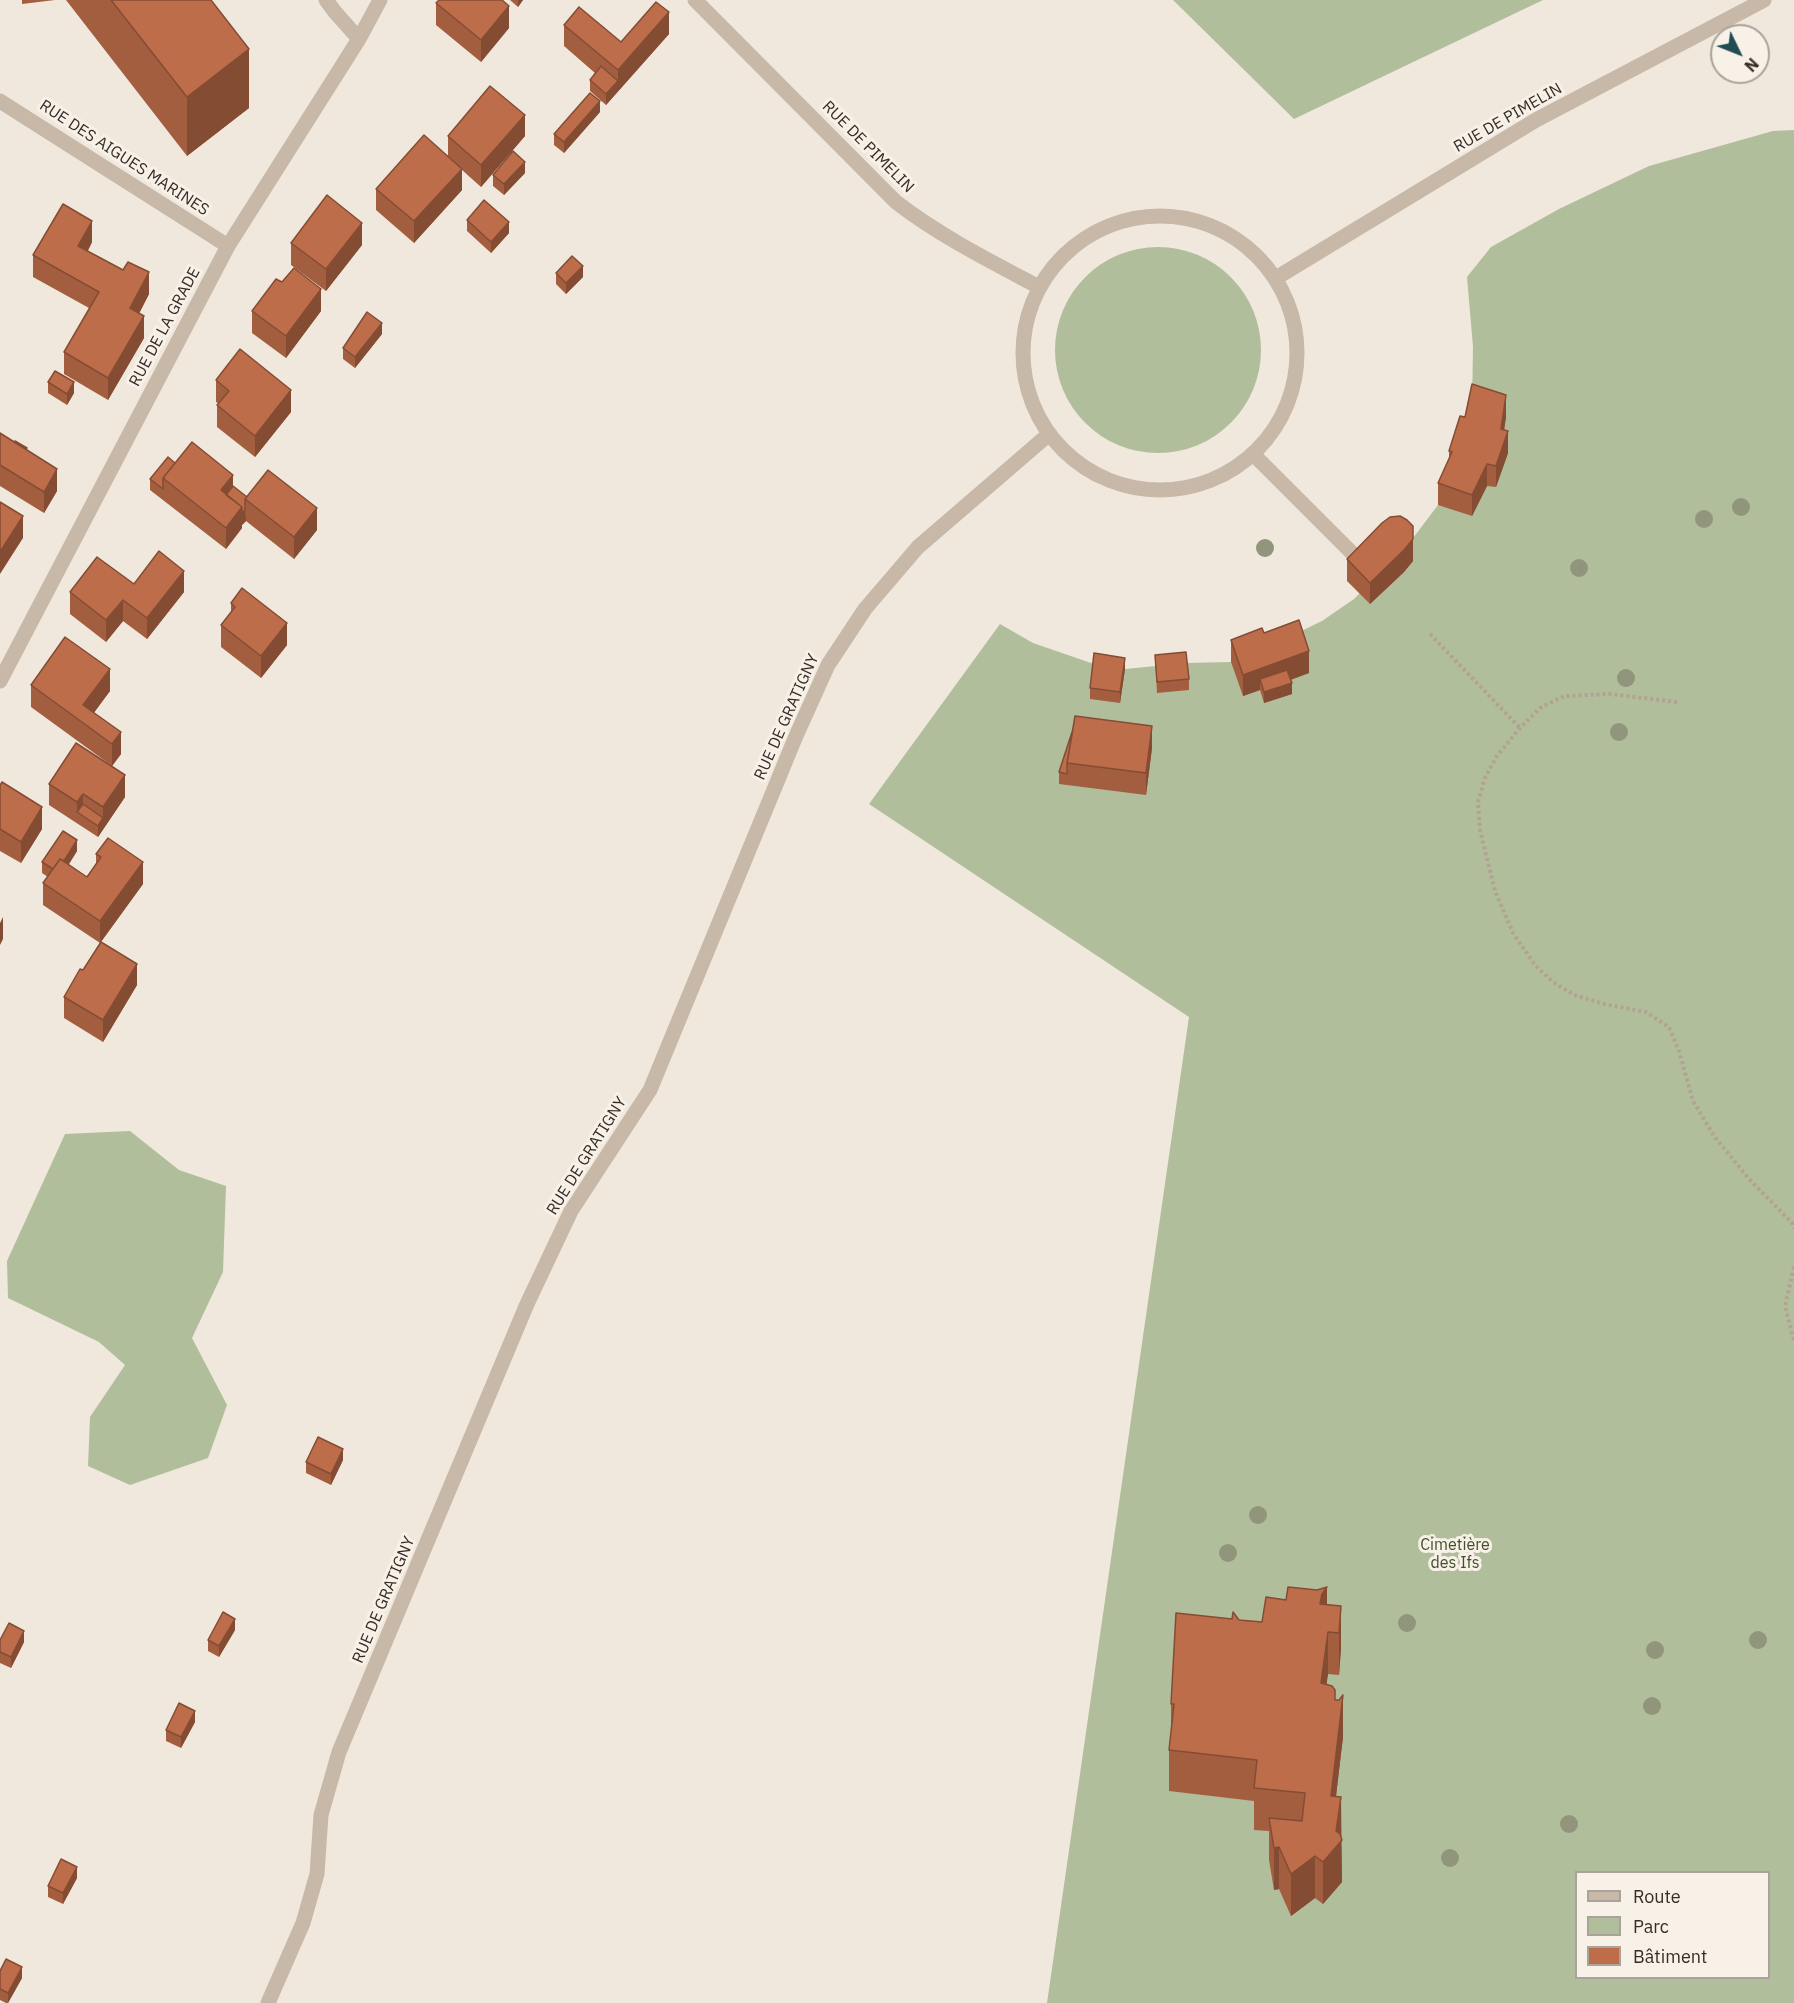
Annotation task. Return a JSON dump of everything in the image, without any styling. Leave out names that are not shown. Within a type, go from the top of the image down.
[{"type":"street","points":[[326,0],[359,39]]},
{"type":"street","name":"RUE DE LA GRADE","points":[[0,681],[228,246],[359,39],[380,0]]},
{"type":"street","name":"RUE DE PIMELIN","points":[[695,0],[896,202],[944,236],[1039,287]]},
{"type":"street","name":"RUE DE PIMELIN","points":[[1276,278],[1536,120],[1764,0]]},
{"type":"street","name":"RUE DES AIGUES MARINES","points":[[0,100],[228,246]]},
{"type":"street","points":[[1155,216],[1202,222],[1244,243],[1276,278],[1293,313],[1299,352],[1293,391],[1277,427],[1253,454],[1212,481],[1168,491],[1122,487],[1081,467],[1048,435],[1030,400],[1022,363],[1025,324],[1039,287],[1068,250],[1108,225],[1155,216]]},
{"type":"street","name":"RUE DE GRATIGNY","points":[[268,2003],[303,1923],[317,1874],[321,1815],[339,1752],[348,1730],[527,1304],[572,1211],[650,1090],[796,736],[828,665],[865,609],[918,547],[1048,435]]},
{"type":"street","points":[[1253,454],[1364,564]]},
{"type":"path","points":[[1430,634],[1520,728]]},
{"type":"path","points":[[1677,702],[1610,694],[1564,696],[1540,708],[1496,757],[1485,778],[1478,802],[1480,830],[1495,891],[1513,933],[1535,966],[1553,982],[1574,995],[1604,1004],[1646,1012],[1668,1027],[1679,1052],[1692,1101],[1714,1136],[1750,1180],[1794,1227]]},
{"type":"path","points":[[1794,1268],[1785,1306],[1794,1341]]},
{"type":"green space","points":[[1173,0],[1543,0],[1294,119]]},
{"type":"green space","name":"Cimetière des Ifs","points":[[1794,130],[1794,2003],[1047,2003],[1189,1017],[869,804],[1000,624],[1033,643],[1094,664],[1125,669],[1186,663],[1231,662],[1322,621],[1354,599],[1407,546],[1438,505],[1472,405],[1473,347],[1467,277],[1491,247],[1559,209],[1649,166],[1773,131]]},
{"type":"green space","points":[[1148,247],[1168,247],[1188,251],[1207,259],[1224,270],[1238,284],[1257,320],[1261,350],[1257,380],[1249,399],[1238,416],[1224,430],[1188,449],[1168,453],[1148,453],[1128,449],[1109,441],[1092,430],[1078,416],[1059,380],[1055,360],[1055,340],[1059,320],[1067,301],[1078,284],[1092,270],[1128,251]]},
{"type":"green space","points":[[130,1131],[179,1170],[226,1186],[223,1272],[192,1338],[227,1405],[208,1458],[130,1485],[88,1466],[90,1417],[125,1365],[99,1342],[8,1298],[7,1261],[65,1134]]},
{"type":"building","points":[[111,0],[211,0],[249,49],[187,97]]},
{"type":"building","points":[[439,0],[502,0],[509,6],[481,40],[436,3]]},
{"type":"building","points":[[656,2],[669,12],[618,70],[564,25],[579,7],[621,42]]},
{"type":"building","points":[[601,66],[618,81],[606,94],[590,80]]},
{"type":"building","points":[[490,86],[525,115],[481,165],[448,136]]},
{"type":"building","points":[[590,93],[600,101],[564,142],[554,134]]},
{"type":"building","points":[[424,135],[462,169],[414,221],[376,189]]},
{"type":"building","points":[[513,151],[525,162],[504,184],[493,175]]},
{"type":"building","points":[[327,195],[362,223],[326,269],[291,243]]},
{"type":"building","points":[[484,200],[509,222],[491,242],[467,220]]},
{"type":"building","points":[[63,204],[92,221],[78,246],[123,270],[128,262],[149,272],[130,308],[144,316],[108,378],[64,352],[99,292],[33,255]]},
{"type":"building","points":[[572,256],[583,266],[566,283],[556,273]]},
{"type":"building","points":[[294,268],[321,289],[286,336],[252,311],[276,279],[282,282]]},
{"type":"building","points":[[367,312],[382,323],[355,357],[343,348]]},
{"type":"building","points":[[240,349],[291,390],[255,436],[217,405],[229,391],[216,380]]},
{"type":"building","points":[[55,371],[74,382],[67,394],[48,382]]},
{"type":"building","points":[[1472,384],[1506,395],[1501,429],[1508,431],[1496,466],[1487,464],[1472,495],[1438,483],[1452,452],[1449,451],[1460,416],[1465,417]]},
{"type":"building","points":[[0,433],[57,469],[44,492],[0,465]]},
{"type":"building","points":[[192,442],[233,475],[221,490],[242,507],[226,528],[163,478]]},
{"type":"building","points":[[168,457],[175,463],[163,478],[163,489],[150,479]]},
{"type":"building","points":[[268,470],[317,508],[294,537],[245,499]]},
{"type":"building","points":[[233,486],[247,497],[242,514],[242,507],[226,495]]},
{"type":"building","points":[[0,502],[23,516],[0,552]]},
{"type":"building","points":[[1400,516],[1413,526],[1413,539],[1370,583],[1347,559],[1382,523],[1390,517]]},
{"type":"building","points":[[159,551],[184,571],[147,618],[123,600],[106,620],[70,592],[97,557],[134,584]]},
{"type":"building","points":[[242,588],[287,623],[261,656],[221,625],[235,607],[231,603]]},
{"type":"building","points":[[1299,620],[1309,651],[1243,675],[1231,640],[1262,628],[1264,633]]},
{"type":"building","points":[[65,637],[110,669],[83,705],[121,732],[112,744],[31,685]]},
{"type":"building","points":[[1186,652],[1189,679],[1157,682],[1155,655]]},
{"type":"building","points":[[1094,653],[1125,658],[1120,692],[1090,688]]},
{"type":"building","points":[[1287,670],[1292,683],[1264,692],[1260,679]]},
{"type":"building","points":[[1075,716],[1152,726],[1146,773],[1067,763]]},
{"type":"building","points":[[1073,729],[1067,763],[1067,774],[1059,772]]},
{"type":"building","points":[[76,743],[125,775],[103,807],[83,794],[77,802],[49,784]]},
{"type":"building","points":[[2,782],[42,807],[21,842],[0,829],[0,785]]},
{"type":"building","points":[[83,804],[103,818],[98,826],[77,812]]},
{"type":"building","points":[[63,831],[77,840],[64,861],[60,859],[53,869],[42,862]]},
{"type":"building","points":[[108,838],[143,862],[100,921],[43,883],[60,859],[87,877],[101,857],[96,854]]},
{"type":"building","points":[[101,942],[137,964],[103,1020],[64,997],[80,969],[83,970]]},
{"type":"building","points":[[318,1437],[343,1449],[331,1474],[306,1462]]},
{"type":"building","points":[[1288,1587],[1317,1590],[1327,1587],[1322,1594],[1320,1604],[1341,1606],[1339,1633],[1328,1632],[1321,1683],[1332,1686],[1335,1690],[1335,1700],[1339,1700],[1343,1695],[1331,1796],[1341,1797],[1336,1831],[1342,1840],[1323,1862],[1315,1856],[1291,1874],[1279,1847],[1274,1848],[1269,1818],[1302,1821],[1305,1793],[1254,1788],[1257,1760],[1169,1750],[1174,1704],[1171,1704],[1176,1613],[1232,1619],[1233,1612],[1239,1620],[1262,1622],[1266,1597],[1286,1600]]},
{"type":"building","points":[[223,1612],[235,1619],[219,1646],[208,1640]]},
{"type":"building","points":[[9,1623],[24,1631],[11,1657],[0,1652],[0,1640]]},
{"type":"building","points":[[179,1703],[195,1711],[181,1737],[166,1730]]},
{"type":"building","points":[[61,1859],[77,1867],[63,1893],[48,1886]]},
{"type":"building","points":[[6,1959],[22,1967],[8,1993],[0,1989],[0,1971]]}]
